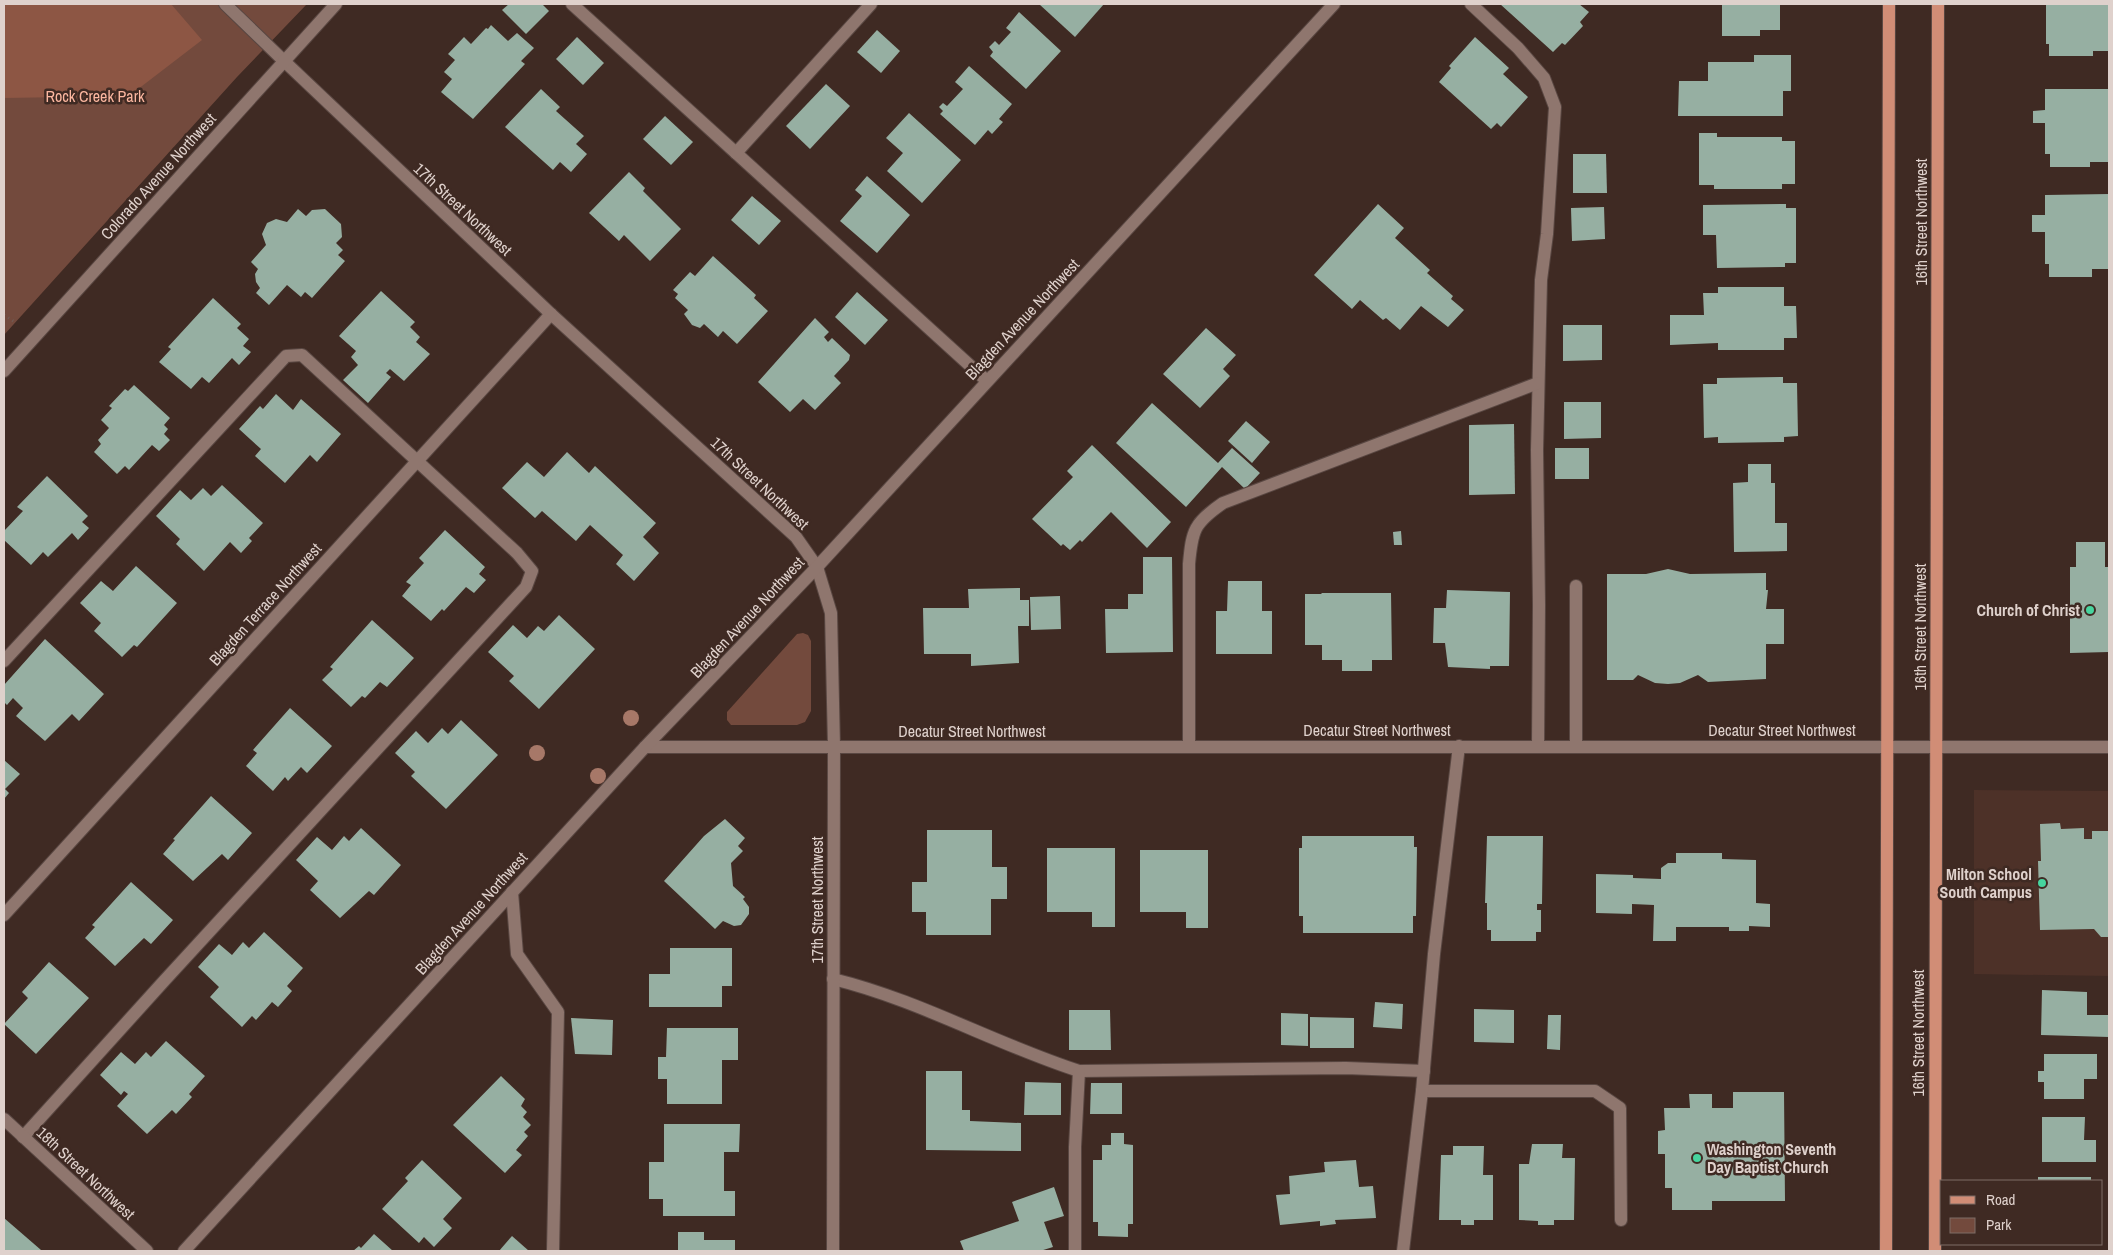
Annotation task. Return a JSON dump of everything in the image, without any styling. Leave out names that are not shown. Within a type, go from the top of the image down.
[{"type":"main road","name":"16th Street Northwest","points":[[1886,1251],[1889,4]]},
{"type":"main road","name":"16th Street Northwest","points":[[1935,1251],[1938,4]]},
{"type":"street","name":"17th Street Northwest","points":[[226,4],[551,314],[796,537],[817,567],[831,613],[834,747],[833,1251]]},
{"type":"street","name":"Colorado Avenue Northwest","points":[[4,371],[336,4]]},
{"type":"street","points":[[572,4],[987,381]]},
{"type":"street","points":[[736,153],[871,4]]},
{"type":"street","name":"Blagden Avenue Northwest","points":[[184,1251],[645,747],[817,567],[1334,4]]},
{"type":"street","points":[[1470,4],[1518,48],[1544,78],[1555,107],[1547,234],[1541,280],[1538,383],[1538,746]]},
{"type":"street","name":"Blagden Terrace Northwest","points":[[4,915],[551,314]]},
{"type":"street","points":[[4,661],[286,356],[302,355],[517,553],[532,571],[526,588],[170,973],[23,1137]]},
{"type":"street","points":[[1190,747],[1191,541],[1200,519],[1223,503],[1538,383]]},
{"type":"street","points":[[1576,586],[1576,746]]},
{"type":"street","points":[[1403,1251],[1422,1091],[1434,954],[1460,746]]},
{"type":"street","name":"Decatur Street Northwest","points":[[645,747],[2109,747]]},
{"type":"street","points":[[512,892],[517,954],[558,1012],[553,1251]]},
{"type":"street","points":[[833,979],[875,989],[949,1018],[1040,1058],[1079,1071],[1336,1068],[1424,1071]]},
{"type":"street","points":[[1075,1251],[1075,1147],[1079,1071]]},
{"type":"street","points":[[1422,1091],[1595,1091],[1620,1108],[1621,1220]]},
{"type":"street","name":"18th Street Northwest","points":[[4,1119],[147,1251]]},
{"type":"shaded area","name":"Milton School South Campus","points":[[1974,790],[2109,791],[2109,976],[1974,974]]},
{"type":"green space","name":"Rock Creek Park","points":[[4,4],[307,4],[237,77],[4,335]]},
{"type":"green space","points":[[4,4],[171,4],[202,40],[129,96],[4,98]]},
{"type":"green space","points":[[803,633],[808,635],[811,641],[811,711],[805,722],[797,725],[731,725],[727,720],[727,712],[797,634]]},
{"type":"building","points":[[509,4],[542,4],[549,11],[526,34],[502,10]]},
{"type":"building","points":[[1039,4],[1104,4],[1075,37]]},
{"type":"building","points":[[1500,4],[1579,4],[1589,12],[1580,22],[1583,26],[1565,45],[1562,43],[1553,52]]},
{"type":"building","points":[[1722,4],[1780,4],[1780,30],[1760,30],[1760,36],[1722,36]]},
{"type":"building","points":[[2046,4],[2109,4],[2109,51],[2093,51],[2093,56],[2049,56],[2049,44],[2046,44]]},
{"type":"building","points":[[1019,12],[1061,51],[1026,89],[990,56],[993,52],[989,47],[995,41],[999,45],[1011,32],[1006,28]]},
{"type":"building","points":[[491,25],[508,41],[517,33],[534,48],[521,61],[525,64],[473,119],[441,92],[452,79],[444,72],[455,60],[448,54],[464,37],[471,44]]},
{"type":"building","points":[[877,30],[900,51],[881,73],[857,52]]},
{"type":"building","points":[[577,37],[604,63],[583,85],[556,59]]},
{"type":"building","points":[[1475,37],[1509,68],[1503,74],[1528,97],[1501,127],[1497,123],[1491,129],[1439,82],[1451,68],[1449,66]]},
{"type":"building","points":[[1754,55],[1791,55],[1791,91],[1783,91],[1783,116],[1678,116],[1679,81],[1708,81],[1708,62],[1754,62]]},
{"type":"building","points":[[969,66],[1012,104],[999,119],[1003,122],[992,134],[988,130],[975,145],[940,114],[943,111],[939,107],[943,103],[947,106],[963,89],[955,82]]},
{"type":"building","points":[[826,84],[850,106],[810,149],[786,126]]},
{"type":"building","points":[[541,89],[560,107],[556,111],[584,136],[576,144],[587,154],[571,172],[560,162],[553,170],[505,127]]},
{"type":"building","points":[[2045,89],[2109,89],[2109,162],[2090,162],[2090,167],[2050,167],[2050,154],[2045,154],[2045,123],[2033,123],[2033,111],[2045,110]]},
{"type":"building","points":[[909,113],[961,160],[922,203],[887,171],[903,153],[886,138]]},
{"type":"building","points":[[665,116],[693,142],[671,165],[643,139]]},
{"type":"building","points":[[1699,133],[1717,133],[1717,137],[1782,137],[1782,141],[1795,141],[1795,184],[1782,184],[1782,189],[1714,189],[1714,185],[1699,185]]},
{"type":"building","points":[[1573,154],[1606,154],[1607,193],[1573,193]]},
{"type":"building","points":[[629,172],[645,188],[643,191],[681,229],[650,261],[624,235],[619,241],[589,213]]},
{"type":"building","points":[[867,176],[910,215],[877,253],[840,221],[862,196],[855,190]]},
{"type":"building","points":[[2109,194],[2109,269],[2092,269],[2092,277],[2049,277],[2049,264],[2045,264],[2045,232],[2032,232],[2032,215],[2045,215],[2045,195]]},
{"type":"building","points":[[752,196],[781,221],[759,245],[731,220]]},
{"type":"building","points":[[1378,204],[1404,228],[1395,238],[1430,270],[1427,273],[1453,296],[1451,299],[1464,310],[1448,327],[1421,306],[1400,330],[1386,318],[1383,320],[1360,300],[1352,309],[1314,275]]},
{"type":"building","points":[[1786,204],[1786,208],[1796,208],[1796,263],[1785,263],[1785,267],[1717,268],[1716,235],[1703,235],[1703,205]]},
{"type":"building","points":[[1604,207],[1605,239],[1572,241],[1571,208]]},
{"type":"building","points":[[298,209],[306,216],[312,210],[325,209],[341,224],[342,237],[336,243],[343,250],[338,255],[345,261],[312,298],[305,292],[301,297],[287,285],[269,305],[256,293],[260,288],[256,282],[255,274],[258,269],[251,262],[266,245],[262,234],[267,223],[276,219],[287,222]]},
{"type":"building","points":[[713,256],[756,295],[754,298],[768,311],[737,344],[723,331],[718,337],[704,324],[700,328],[692,325],[684,314],[688,310],[675,298],[678,294],[673,290],[690,272],[695,276]]},
{"type":"building","points":[[1718,287],[1784,287],[1784,306],[1796,306],[1797,338],[1784,338],[1784,350],[1718,350],[1718,343],[1670,345],[1670,315],[1704,315],[1703,293],[1718,293]]},
{"type":"building","points":[[381,291],[415,322],[410,327],[420,337],[416,342],[430,354],[404,381],[390,369],[386,373],[391,377],[368,403],[343,380],[358,365],[351,357],[356,351],[339,336]]},
{"type":"building","points":[[857,292],[888,320],[865,345],[835,317]]},
{"type":"building","points":[[213,298],[241,324],[237,328],[249,339],[243,346],[251,352],[239,365],[232,358],[209,383],[202,377],[191,389],[159,362],[171,349],[168,347]]},
{"type":"building","points":[[815,318],[829,332],[824,337],[828,342],[832,338],[850,355],[849,360],[834,376],[841,383],[815,410],[803,399],[790,412],[758,382]]},
{"type":"building","points":[[1563,325],[1602,325],[1602,360],[1563,361]]},
{"type":"building","points":[[1206,328],[1236,355],[1223,369],[1230,376],[1200,408],[1163,374]]},
{"type":"building","points":[[1783,377],[1783,383],[1797,383],[1798,436],[1784,437],[1784,442],[1718,443],[1718,437],[1704,438],[1703,384],[1717,384],[1717,378]]},
{"type":"building","points":[[134,385],[170,418],[164,425],[168,429],[164,434],[170,440],[159,451],[152,445],[129,470],[125,466],[117,474],[94,452],[101,444],[98,440],[109,428],[101,420],[112,408],[109,406],[125,389],[128,391]]},
{"type":"building","points":[[276,394],[293,410],[301,399],[341,434],[317,462],[310,455],[285,483],[255,456],[261,449],[239,429],[260,406],[263,409]]},
{"type":"building","points":[[1564,402],[1601,402],[1601,438],[1564,439]]},
{"type":"building","points":[[1152,403],[1218,463],[1232,448],[1260,473],[1245,489],[1222,467],[1186,507],[1116,443]]},
{"type":"building","points":[[1246,421],[1270,442],[1252,463],[1228,441]]},
{"type":"building","points":[[1514,424],[1515,494],[1469,495],[1469,425]]},
{"type":"building","points":[[1092,445],[1171,522],[1147,548],[1111,512],[1082,542],[1080,540],[1070,550],[1063,544],[1061,546],[1032,519],[1073,477],[1067,471]]},
{"type":"building","points":[[1555,448],[1589,448],[1589,479],[1555,479]]},
{"type":"building","points":[[567,452],[589,473],[595,466],[656,523],[643,537],[659,553],[634,581],[616,564],[623,555],[590,525],[576,541],[542,511],[535,518],[502,488],[527,462],[544,477]]},
{"type":"building","points":[[1748,464],[1771,464],[1771,483],[1775,483],[1775,523],[1787,523],[1787,551],[1734,552],[1733,483],[1748,482]]},
{"type":"building","points":[[47,476],[88,516],[82,522],[89,528],[78,540],[72,533],[48,557],[43,552],[31,565],[4,540],[4,531],[23,511],[17,507]]},
{"type":"building","points":[[222,485],[263,523],[249,538],[252,541],[241,553],[230,542],[204,571],[176,544],[180,539],[156,516],[180,490],[191,500],[203,488],[211,496]]},
{"type":"building","points":[[445,530],[485,567],[479,574],[486,580],[474,593],[466,587],[444,611],[442,609],[431,621],[402,596],[411,585],[406,582],[424,563],[419,558]]},
{"type":"building","points":[[1401,531],[1402,545],[1394,545],[1393,532]]},
{"type":"building","name":"Church of Christ","points":[[2076,542],[2105,542],[2105,567],[2109,567],[2109,652],[2070,653],[2070,567],[2076,567]]},
{"type":"building","points":[[1143,557],[1172,557],[1173,652],[1106,653],[1105,609],[1128,609],[1128,594],[1143,594]]},
{"type":"building","points":[[136,566],[177,603],[137,647],[134,645],[122,657],[94,631],[101,623],[80,603],[101,581],[113,591]]},
{"type":"building","points":[[1668,569],[1690,574],[1766,573],[1766,590],[1768,590],[1766,609],[1784,609],[1784,644],[1766,644],[1766,679],[1708,682],[1698,675],[1680,683],[1668,684],[1655,683],[1638,675],[1633,680],[1607,680],[1607,574],[1646,574]]},
{"type":"building","points":[[1228,581],[1262,581],[1262,611],[1272,611],[1272,654],[1216,654],[1216,611],[1227,611]]},
{"type":"building","points":[[1020,588],[1020,600],[1029,600],[1029,626],[1018,626],[1019,663],[971,666],[971,654],[924,654],[923,608],[969,608],[968,589]]},
{"type":"building","points":[[1447,590],[1510,592],[1509,666],[1490,666],[1490,669],[1448,667],[1445,643],[1433,643],[1434,608],[1446,608]]},
{"type":"building","points":[[1391,593],[1392,660],[1372,660],[1372,671],[1342,671],[1342,660],[1322,660],[1322,645],[1305,645],[1305,594]]},
{"type":"building","points":[[1060,596],[1061,629],[1031,630],[1030,597]]},
{"type":"building","points":[[559,615],[595,649],[539,709],[509,681],[514,676],[488,652],[513,625],[527,638],[538,626],[544,631]]},
{"type":"building","points":[[372,620],[414,658],[387,687],[380,682],[365,698],[362,696],[351,707],[322,680],[333,669],[330,667]]},
{"type":"building","points":[[45,639],[104,694],[79,721],[72,714],[45,741],[16,716],[23,708],[13,698],[7,705],[4,702],[4,685]]},
{"type":"building","points":[[290,708],[332,746],[307,773],[301,767],[288,781],[285,777],[273,791],[246,766],[257,753],[253,750]]},
{"type":"building","points":[[461,720],[498,755],[446,809],[411,776],[415,772],[395,753],[416,731],[428,743],[442,728],[448,734]]},
{"type":"building","points":[[4,760],[20,774],[5,789],[9,793],[4,799]]},
{"type":"building","points":[[211,796],[252,833],[228,860],[222,854],[193,881],[163,854],[175,840],[173,839]]},
{"type":"building","points":[[725,819],[745,838],[738,846],[743,851],[731,863],[733,886],[745,897],[743,899],[749,907],[749,914],[741,925],[734,926],[723,921],[715,929],[664,881],[704,836]]},
{"type":"building","points":[[2060,823],[2061,829],[2084,828],[2084,839],[2092,839],[2092,831],[2109,831],[2109,937],[2101,937],[2094,929],[2040,930],[2038,861],[2041,861],[2040,824]]},
{"type":"building","points":[[361,828],[401,865],[374,895],[369,891],[340,918],[310,890],[318,881],[296,860],[317,837],[332,850],[344,836],[349,841]]},
{"type":"building","points":[[927,830],[992,830],[992,867],[1007,867],[1007,899],[991,899],[991,935],[926,935],[926,912],[912,912],[912,882],[927,882]]},
{"type":"building","points":[[1302,836],[1414,836],[1414,847],[1417,847],[1416,916],[1413,916],[1413,933],[1303,933],[1303,916],[1299,916],[1299,848],[1302,848]]},
{"type":"building","points":[[1487,836],[1543,836],[1542,904],[1537,904],[1537,910],[1541,910],[1541,932],[1536,932],[1536,941],[1491,941],[1491,930],[1487,930],[1487,903],[1485,903]]},
{"type":"building","points":[[1047,848],[1115,848],[1115,927],[1092,927],[1092,912],[1047,912]]},
{"type":"building","points":[[1140,850],[1208,850],[1208,928],[1186,928],[1186,912],[1140,912]]},
{"type":"building","points":[[1676,853],[1722,853],[1722,859],[1756,860],[1756,903],[1770,904],[1770,927],[1749,926],[1749,931],[1729,931],[1729,927],[1676,927],[1676,941],[1653,941],[1654,905],[1632,904],[1632,914],[1596,913],[1596,874],[1633,875],[1633,878],[1661,879],[1661,868],[1668,863],[1676,863]]},
{"type":"building","points":[[131,882],[173,920],[151,944],[144,938],[115,966],[85,938],[95,927],[92,925]]},
{"type":"building","points":[[264,932],[303,968],[287,986],[292,991],[278,1007],[272,1002],[256,1020],[252,1016],[242,1027],[210,997],[219,987],[198,967],[219,944],[232,955],[243,942],[249,948]]},
{"type":"building","points":[[670,948],[732,948],[732,986],[722,986],[722,1007],[649,1007],[649,974],[670,974]]},
{"type":"building","points":[[49,962],[89,998],[36,1054],[4,1024],[28,998],[22,992]]},
{"type":"building","points":[[2042,990],[2087,992],[2087,1015],[2109,1015],[2109,1037],[2041,1035]]},
{"type":"building","points":[[1375,1002],[1403,1004],[1402,1029],[1373,1027]]},
{"type":"building","points":[[1474,1009],[1514,1010],[1514,1043],[1474,1042]]},
{"type":"building","points":[[1069,1010],[1110,1010],[1111,1050],[1069,1050]]},
{"type":"building","points":[[1281,1013],[1308,1014],[1308,1046],[1281,1045]]},
{"type":"building","points":[[1548,1015],[1561,1015],[1560,1050],[1547,1049]]},
{"type":"building","points":[[1310,1017],[1354,1018],[1354,1048],[1310,1048]]},
{"type":"building","points":[[571,1018],[613,1020],[612,1055],[575,1054]]},
{"type":"building","points":[[667,1028],[738,1028],[738,1060],[722,1060],[722,1104],[667,1104],[667,1079],[658,1079],[658,1057],[666,1057]]},
{"type":"building","points":[[166,1041],[205,1076],[189,1094],[192,1097],[176,1114],[172,1110],[147,1134],[117,1106],[128,1094],[124,1091],[121,1095],[100,1075],[121,1052],[135,1064],[146,1052],[151,1057]]},
{"type":"building","points":[[2044,1054],[2097,1054],[2097,1079],[2084,1079],[2084,1099],[2044,1099],[2044,1082],[2038,1082],[2038,1071],[2044,1071]]},
{"type":"building","points":[[926,1071],[962,1071],[962,1110],[970,1110],[970,1121],[1021,1123],[1021,1151],[926,1150]]},
{"type":"building","points":[[501,1076],[525,1099],[521,1106],[527,1112],[523,1117],[531,1125],[524,1132],[528,1136],[516,1150],[522,1155],[505,1173],[453,1125]]},
{"type":"building","points":[[1025,1082],[1061,1083],[1061,1115],[1024,1115]]},
{"type":"building","points":[[1091,1083],[1122,1083],[1122,1114],[1090,1114]]},
{"type":"building","points":[[1733,1092],[1784,1092],[1785,1201],[1712,1201],[1712,1210],[1672,1210],[1672,1188],[1665,1188],[1665,1154],[1658,1154],[1658,1131],[1665,1130],[1664,1108],[1690,1108],[1689,1094],[1712,1094],[1712,1108],[1733,1108]]},
{"type":"building","points":[[2042,1117],[2085,1117],[2084,1140],[2096,1140],[2096,1162],[2042,1162]]},
{"type":"building","points":[[664,1124],[740,1124],[739,1152],[724,1152],[724,1191],[735,1191],[735,1216],[663,1216],[663,1199],[649,1199],[649,1162],[664,1162]]},
{"type":"building","points":[[1111,1133],[1124,1133],[1124,1144],[1133,1145],[1133,1224],[1128,1224],[1128,1237],[1098,1236],[1098,1222],[1093,1222],[1093,1160],[1102,1160],[1102,1145],[1111,1145]]},
{"type":"building","points":[[1532,1144],[1563,1144],[1562,1158],[1575,1158],[1574,1220],[1554,1220],[1554,1225],[1538,1225],[1538,1221],[1519,1220],[1519,1164],[1529,1164]]},
{"type":"building","points":[[1453,1146],[1484,1146],[1483,1175],[1493,1175],[1493,1220],[1474,1220],[1474,1225],[1461,1225],[1461,1220],[1439,1220],[1441,1155],[1453,1155]]},
{"type":"building","points":[[422,1160],[462,1198],[443,1219],[452,1228],[434,1247],[424,1237],[419,1243],[382,1209],[408,1181],[405,1178]]},
{"type":"building","points":[[1356,1160],[1359,1187],[1373,1186],[1376,1218],[1335,1220],[1336,1224],[1320,1226],[1320,1221],[1280,1225],[1276,1195],[1290,1194],[1289,1176],[1325,1172],[1324,1162]]},
{"type":"building","points":[[2038,1177],[2091,1177],[2091,1180],[2038,1180]]},
{"type":"building","points":[[1054,1187],[1064,1216],[1044,1222],[1053,1247],[1040,1251],[964,1251],[960,1241],[1019,1221],[1012,1202]]},
{"type":"building","points":[[4,1218],[41,1250],[4,1251]]},
{"type":"building","points":[[678,1232],[704,1232],[704,1240],[735,1240],[735,1251],[678,1251]]},
{"type":"building","points":[[374,1234],[393,1251],[353,1251],[359,1246],[361,1248]]},
{"type":"building","points":[[512,1236],[529,1251],[499,1251]]},
{"type":"place","name":"Church of Christ","points":[[2090,610]]},
{"type":"place","name":"Milton School South Campus","points":[[2042,883]]},
{"type":"place","name":"Washington Seventh Day Baptist Church","points":[[1697,1158]]}]
